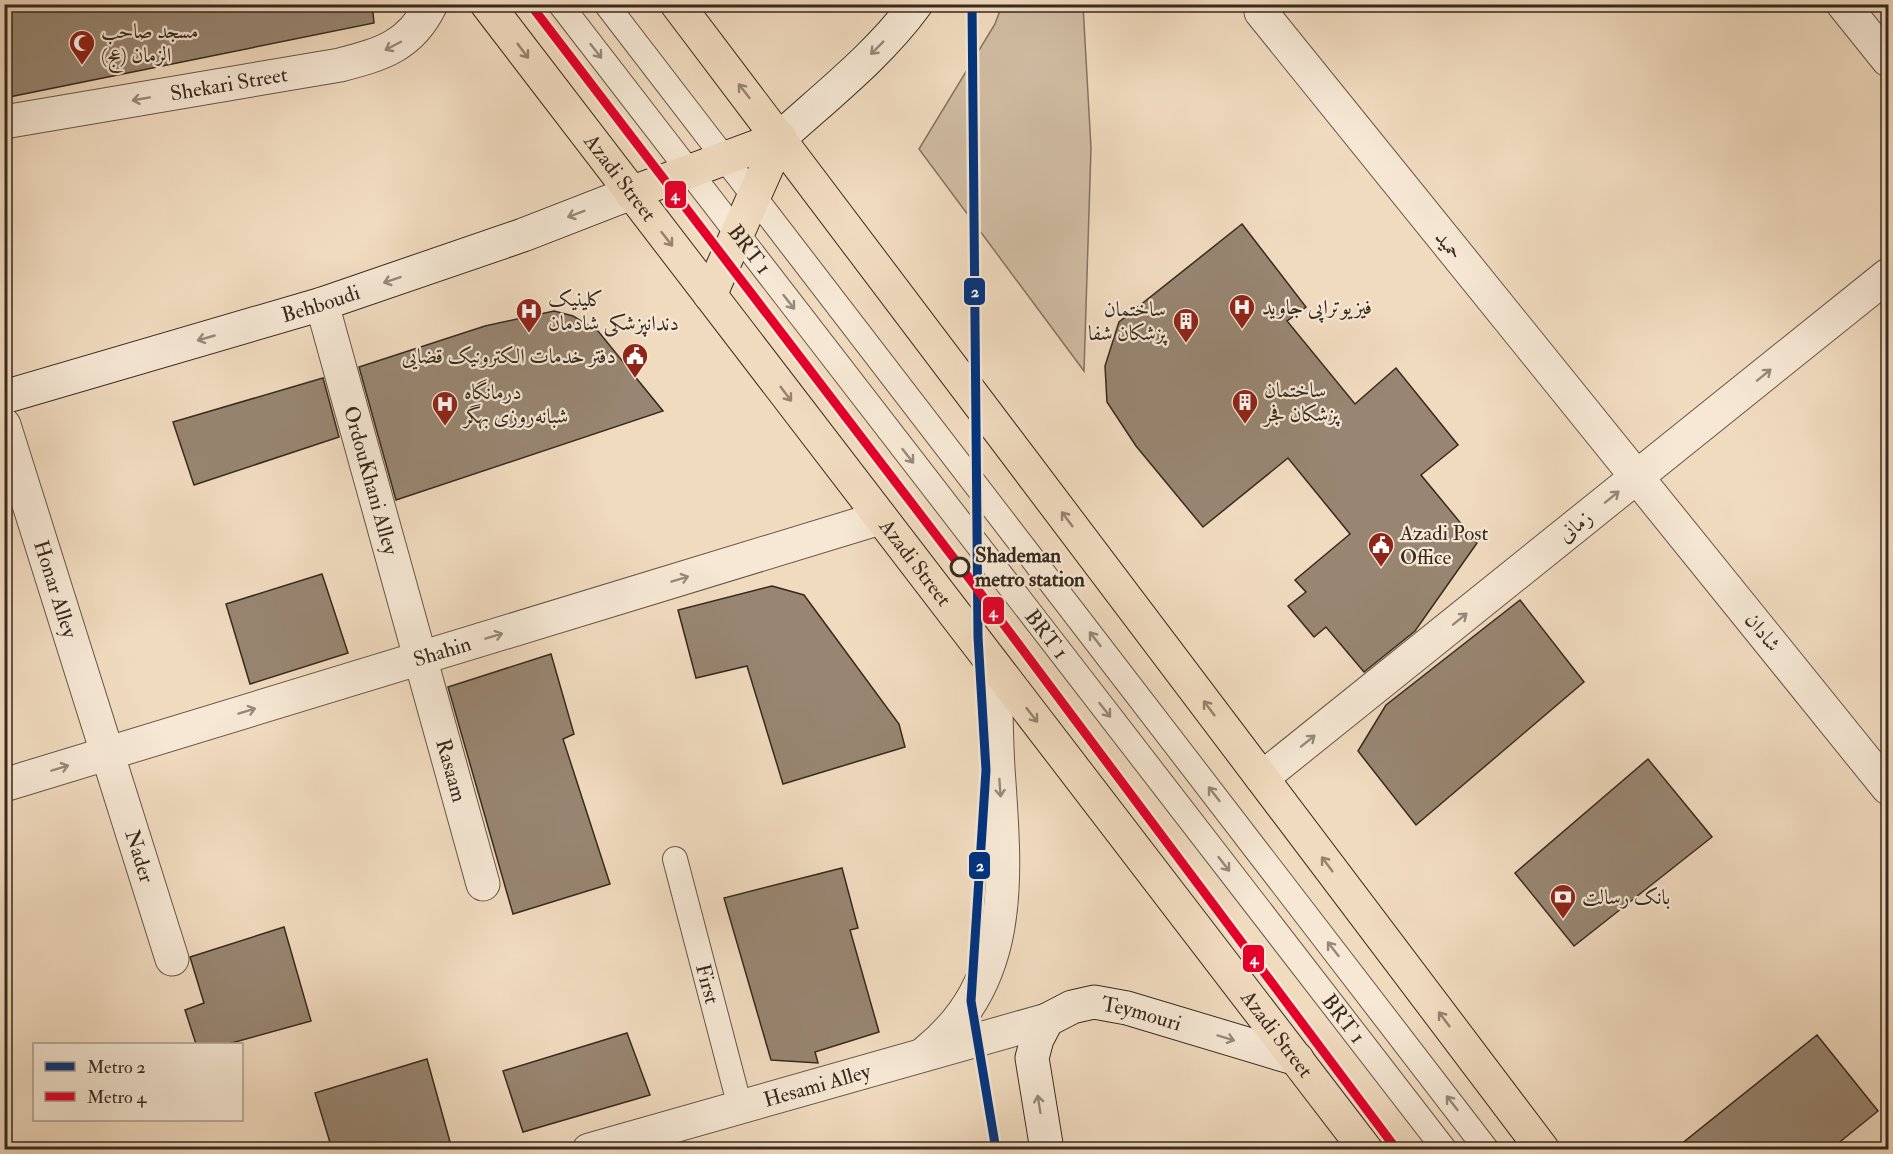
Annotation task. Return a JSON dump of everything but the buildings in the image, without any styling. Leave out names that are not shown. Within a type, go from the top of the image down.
[{"type":"main road","name":"Azadi Street","points":[[488,4],[1366,1149]]},
{"type":"main road","points":[[677,4],[1543,1149]]},
{"type":"main road","points":[[631,193],[780,138]]},
{"type":"main road","points":[[710,295],[780,138]]},
{"type":"street","name":"Shekari Street","points":[[4,122],[362,59],[398,45],[422,24],[431,4]]},
{"type":"street","points":[[780,138],[867,59],[902,24],[916,4]]},
{"type":"street","points":[[1843,4],[1888,60]]},
{"type":"street","name":"حمید","points":[[1261,12],[1637,477]]},
{"type":"street","name":"Behboudi","points":[[4,397],[322,304],[523,235],[631,193]]},
{"type":"street","name":"زمانی","points":[[1262,778],[1888,275]]},
{"type":"street","name":"OrdouKhani Alley","points":[[322,304],[420,658]]},
{"type":"street","name":"Honar Alley","points":[[4,425],[107,753]]},
{"type":"street","name":"شادان","points":[[1637,477],[1888,788]]},
{"type":"street","name":"Shahin","points":[[4,785],[880,518]]},
{"type":"street","name":"Rasaam","points":[[420,658],[483,884]]},
{"type":"street","points":[[922,1056],[944,1038],[971,1001],[991,962],[998,939],[1004,874],[995,667]]},
{"type":"street","name":"Nader","points":[[107,753],[172,960]]},
{"type":"street","name":"Teymouri","points":[[1047,1020],[1072,1007],[1094,1002],[1127,1008],[1297,1059]]},
{"type":"street","points":[[1047,1020],[1036,1039],[1032,1058],[1047,1149]]},
{"type":"street","name":"Hesami Alley","points":[[589,1149],[1047,1020]]},
{"type":"lane","name":"BRT 1","points":[[560,4],[1445,1149]]},
{"type":"lane","name":"BRT 1","points":[[606,4],[755,194],[1487,1149]]},
{"type":"lane","name":"First","points":[[675,859],[740,1107]]},
{"type":"shaded area","points":[[1002,5],[1083,5],[1091,148],[1084,371],[919,149],[995,24]]},
{"type":"metro line","name":"4","points":[[530,4],[972,582],[1397,1150]]},
{"type":"metro line","name":"2","points":[[972,4],[978,637],[986,770],[971,1001],[996,1150]]},
{"type":"place","name":"مسجد صاحب الزمان (عج)","points":[[82,66]]},
{"type":"place","name":"فیزیوتراپی جاوید","points":[[1242,330]]},
{"type":"place","name":"کلینیک دندانپزشکی شادمان","points":[[529,334]]},
{"type":"place","name":"ساختمان پزشکان شفا","points":[[1186,344]]},
{"type":"place","name":"دفتر خدمات الکترونیک قضایی","points":[[635,379]]},
{"type":"place","name":"ساختمان پزشکان فجر","points":[[1245,425]]},
{"type":"place","name":"درمانگاه شبانه‌روزی بهگر","points":[[445,427]]},
{"type":"place","name":"Shademan metro station","points":[[960,567]]},
{"type":"place","name":"Azadi Post Office","points":[[1381,568]]},
{"type":"place","name":"بانک رسالت","points":[[1563,920]]}]
